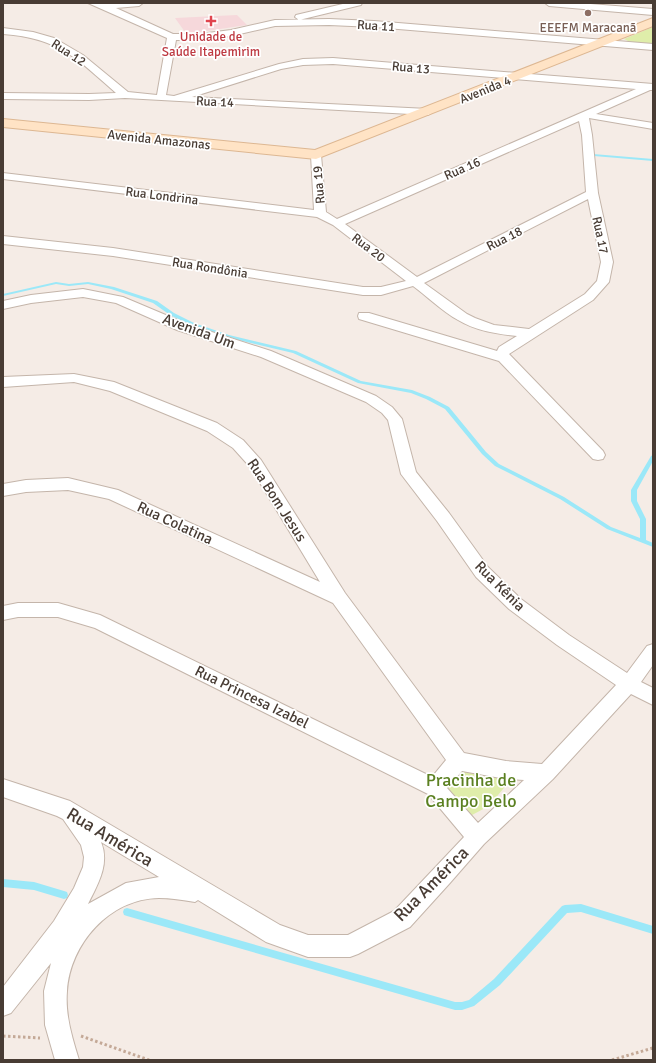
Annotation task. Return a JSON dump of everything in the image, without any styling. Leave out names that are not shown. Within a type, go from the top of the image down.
[{"type":"street","points":[[92,3],[106,7],[139,3]]},
{"type":"street","points":[[275,24],[358,3]]},
{"type":"street","points":[[549,3],[653,12]]},
{"type":"street","points":[[640,3],[653,8]]},
{"type":"street","name":"Rua 11","points":[[106,7],[172,37],[200,37],[232,33],[275,24],[329,22],[374,24],[653,47]]},
{"type":"street","name":"Avenida 4","points":[[316,155],[653,22]]},
{"type":"street","name":"Rua 12","points":[[3,30],[52,40],[72,52],[125,95]]},
{"type":"street","points":[[161,98],[172,37]]},
{"type":"street","name":"Rua 13","points":[[174,99],[278,67],[303,62],[334,61],[651,87]]},
{"type":"street","name":"Rua 16","points":[[337,223],[651,87]]},
{"type":"street","name":"Rua 14","points":[[3,96],[89,97],[125,95],[174,99],[428,112]]},
{"type":"street","points":[[584,115],[653,126]]},
{"type":"street","name":"Rua 17","points":[[504,354],[529,333],[589,297],[603,282],[607,262],[592,193],[584,115]]},
{"type":"street","name":"Avenida Amazonas","points":[[4,121],[316,155]]},
{"type":"street","name":"Rua 19","points":[[316,155],[320,214]]},
{"type":"street","name":"Rua Londrina","points":[[3,176],[320,214]]},
{"type":"street","name":"Rua 18","points":[[416,282],[592,193]]},
{"type":"street","name":"Rua 20","points":[[320,214],[337,223],[462,317],[477,325],[493,330],[529,333]]},
{"type":"street","name":"Rua Rondônia","points":[[3,240],[112,252],[363,291],[381,291],[416,282]]},
{"type":"street","name":"Avenida Um","points":[[3,305],[31,299],[83,293],[119,300],[182,327],[266,354],[371,399],[386,410]]},
{"type":"street","points":[[364,316],[504,354],[598,455]]},
{"type":"street","name":"Rua Bom Jesus","points":[[3,382],[74,378],[114,387],[212,427],[238,444],[256,464],[339,598],[458,761]]},
{"type":"street","name":"Rua Kênia","points":[[386,410],[395,419],[409,474],[443,517],[482,572],[521,608],[563,640],[629,684],[653,697]]},
{"type":"street","name":"Rua Colatina","points":[[3,490],[26,486],[68,484],[113,494],[339,598]]},
{"type":"street","name":"Rua Princesa Izabel","points":[[3,613],[18,610],[58,610],[100,622],[435,788],[477,837]]},
{"type":"street","name":"Rua América","points":[[3,788],[64,808],[274,934],[308,946],[350,946],[402,919],[442,878],[477,837],[546,773],[629,684],[653,651]]},
{"type":"street","points":[[435,788],[458,761],[506,770],[546,773]]},
{"type":"street","points":[[3,1005],[68,919],[85,888],[94,864],[92,843],[78,823],[64,808]]},
{"type":"street","points":[[67,1060],[60,1041],[54,1003],[59,968],[65,952],[78,930],[92,914],[118,898],[145,888],[177,887],[208,894]]},
{"type":"path","points":[[612,1060],[653,1048]]},
{"type":"shaded area","name":"Unidade de Saúde Itapemirim","points":[[237,15],[247,25],[200,32],[185,32],[175,18]]},
{"type":"green space","points":[[653,27],[653,45],[630,42],[624,39]]},
{"type":"green space","name":"Pracinha de Campo Belo","points":[[463,768],[512,778],[489,806],[472,815],[462,811],[445,789]]},
{"type":"waterway","points":[[594,155],[653,160]]},
{"type":"waterway","points":[[3,295],[56,283],[69,285],[88,283],[112,288],[155,302],[172,314],[192,324],[228,336],[294,352],[360,382],[412,392],[428,398],[447,408],[484,453],[497,465],[562,498],[609,528],[653,545]]},
{"type":"waterway","points":[[643,541],[643,519],[634,501],[634,490],[653,457]]},
{"type":"waterway","points":[[3,883],[34,886],[64,895]]},
{"type":"waterway","points":[[127,912],[455,1006],[462,1006],[471,1003],[497,982],[565,909],[581,908],[653,930]]},
{"type":"place","name":"EEEFM Maracanã","points":[[588,13]]},
{"type":"place","name":"Unidade de Saúde Itapemirim","points":[[211,21]]}]
